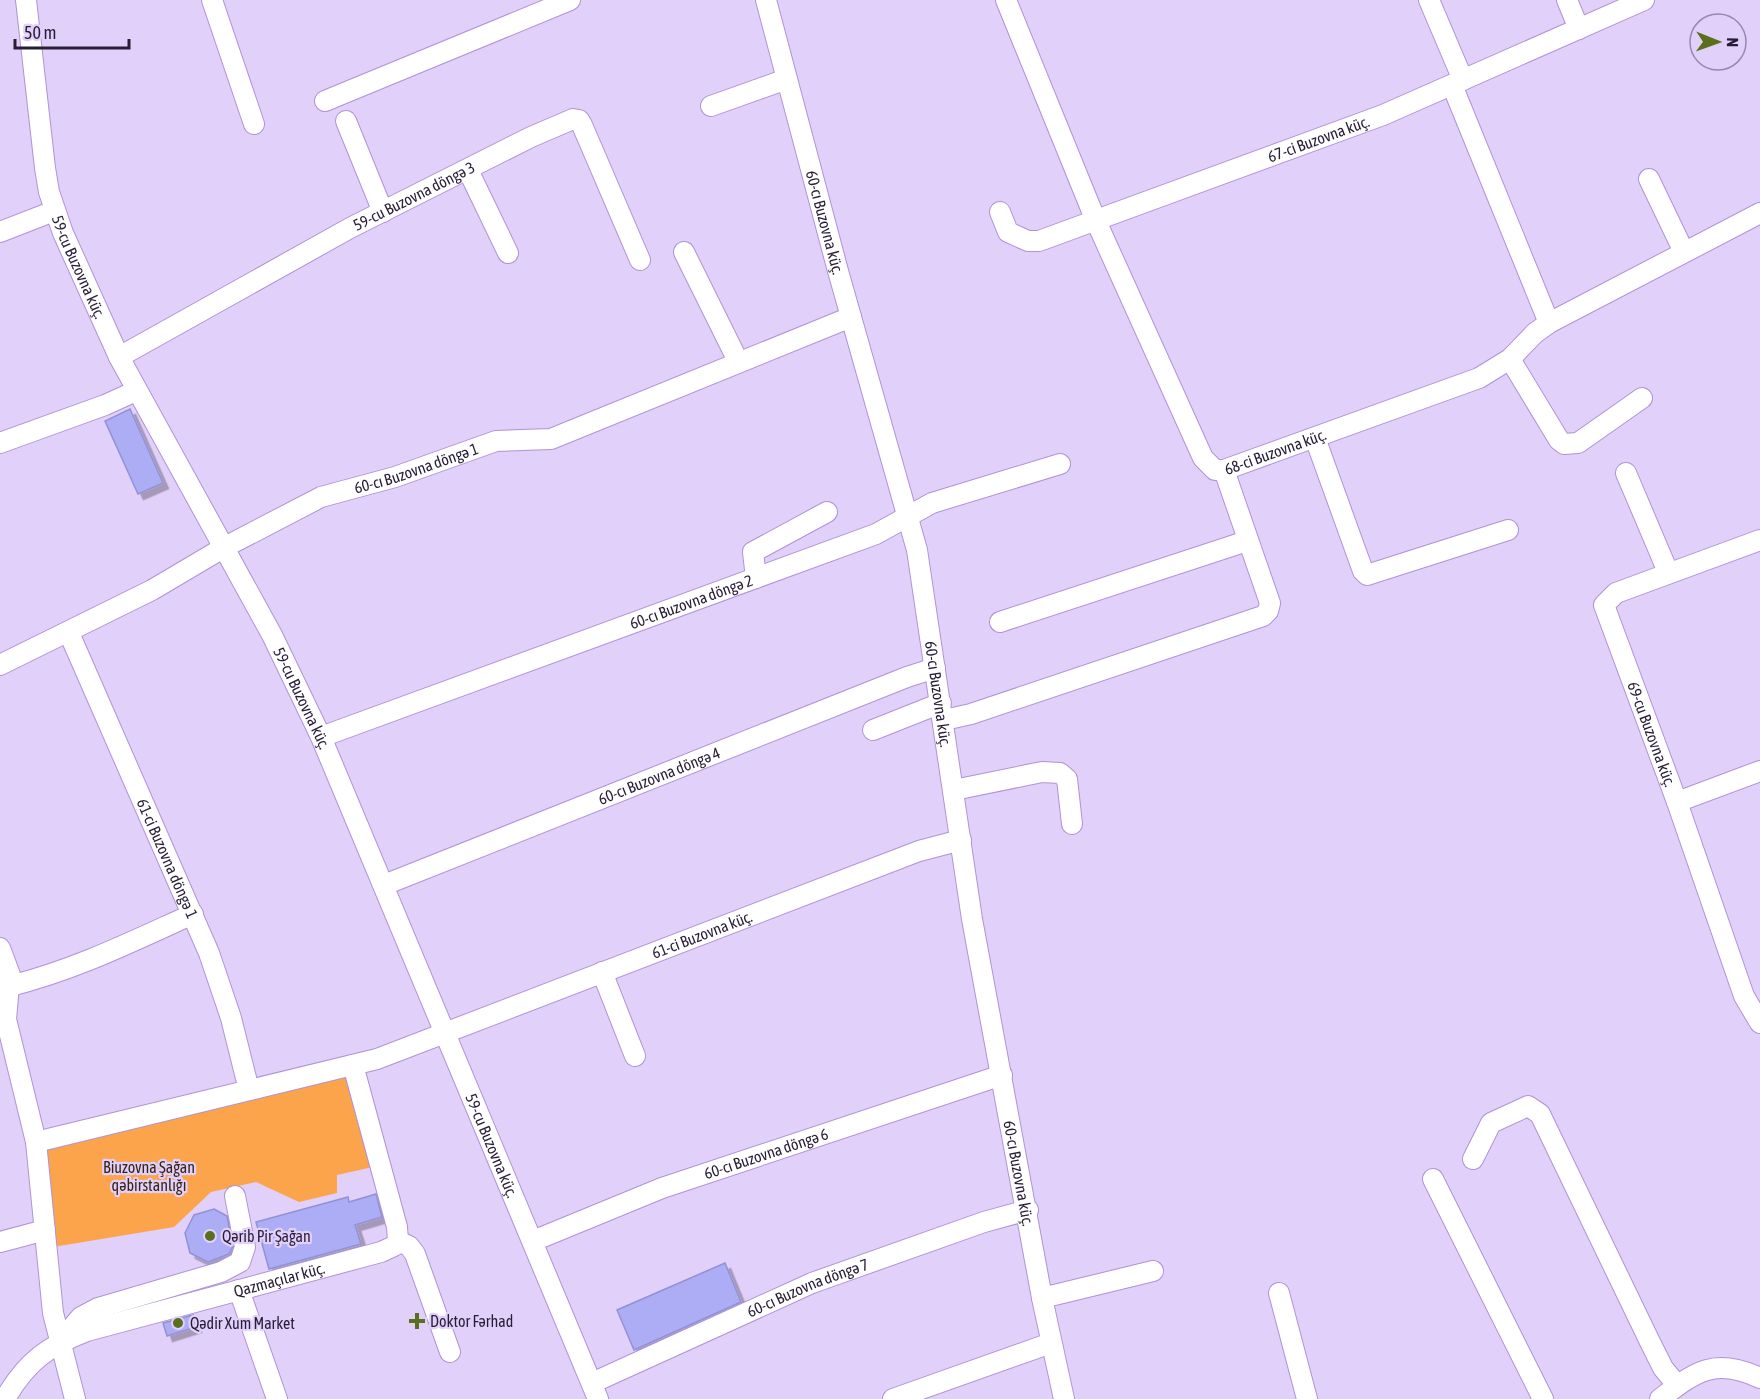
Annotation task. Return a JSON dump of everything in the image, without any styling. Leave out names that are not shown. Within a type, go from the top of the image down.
[{"type":"street","name":"59-cu Buzovna küç.","points":[[26,0],[45,168],[54,211],[136,391],[294,677],[384,885],[595,1391]]},
{"type":"street","points":[[212,0],[254,124]]},
{"type":"street","points":[[325,100],[570,0]]},
{"type":"street","name":"60-cı Buzovna küç.","points":[[766,0],[851,317],[908,516],[922,576],[972,919],[1028,1210],[1042,1298],[1064,1399]]},
{"type":"street","name":"68-ci Buzovna küç.","points":[[1006,0],[1096,221],[1203,458],[1215,470],[1224,470],[1479,378],[1510,360],[1535,333],[1549,323],[1760,213]]},
{"type":"street","points":[[1429,0],[1549,323]]},
{"type":"street","points":[[1567,0],[1579,29]]},
{"type":"street","name":"67-ci Buzovna küç.","points":[[999,212],[1008,232],[1028,241],[1039,241],[1322,138],[1458,83],[1644,0]]},
{"type":"street","points":[[711,106],[787,80]]},
{"type":"street","name":"59-cu Buzovna döngə 3","points":[[119,357],[383,212],[573,119],[579,120],[640,261]]},
{"type":"street","points":[[346,121],[383,212]]},
{"type":"street","points":[[468,170],[508,253]]},
{"type":"street","points":[[1649,179],[1684,252]]},
{"type":"street","points":[[0,232],[54,211]]},
{"type":"street","points":[[684,252],[738,361]]},
{"type":"street","name":"60-cı Buzovna döngə 1","points":[[0,665],[69,633],[152,590],[223,548],[321,497],[395,477],[496,441],[551,439],[738,361],[851,317]]},
{"type":"street","points":[[1510,360],[1559,440],[1564,444],[1578,443],[1642,398]]},
{"type":"street","points":[[0,443],[105,405],[136,391]]},
{"type":"street","points":[[1315,438],[1363,571],[1367,575],[1508,530]]},
{"type":"street","name":"60-cı Buzovna döngə 2","points":[[321,737],[887,530],[932,503],[1060,464]]},
{"type":"street","points":[[873,730],[942,711],[971,714],[1263,616],[1268,611],[1270,603],[1224,470]]},
{"type":"street","points":[[1626,473],[1668,572]]},
{"type":"street","points":[[756,578],[753,552],[827,512]]},
{"type":"street","name":"69-cu Buzovna küç.","points":[[1760,540],[1616,593],[1604,605],[1677,802],[1744,996],[1760,1023]]},
{"type":"street","points":[[999,622],[1247,541]]},
{"type":"street","name":"61-ci Buzovna döngə 1","points":[[69,633],[193,914],[220,982],[249,1090]]},
{"type":"street","name":"60-cı Buzovna döngə 4","points":[[384,885],[907,676],[936,668]]},
{"type":"street","points":[[1677,802],[1760,771]]},
{"type":"street","points":[[954,790],[1042,772],[1060,773],[1066,779],[1072,825]]},
{"type":"street","name":"61-ci Buzovna küç.","points":[[36,1142],[353,1065],[446,1033],[919,851],[961,840]]},
{"type":"street","points":[[10,986],[56,974],[88,962],[193,914]]},
{"type":"street","points":[[0,948],[8,966],[10,986],[6,1019],[36,1142],[48,1284],[75,1399]]},
{"type":"street","points":[[602,972],[635,1056]]},
{"type":"street","points":[[353,1065],[397,1227],[398,1241],[409,1246],[416,1254],[450,1352]]},
{"type":"street","name":"60-cı Buzovna döngə 6","points":[[533,1241],[662,1188],[1002,1075]]},
{"type":"street","points":[[1473,1159],[1491,1123],[1528,1106],[1540,1113],[1650,1342],[1677,1386]]},
{"type":"street","points":[[1433,1179],[1543,1399]]},
{"type":"street","points":[[60,1342],[81,1317],[98,1308],[221,1272],[240,1262],[245,1247],[235,1196]]},
{"type":"street","name":"60-cı Buzovna döngə 7","points":[[595,1391],[812,1283],[1028,1210]]},
{"type":"street","points":[[0,1242],[45,1230]]},
{"type":"street","name":"Qazmaçılar küç.","points":[[4,1396],[36,1358],[60,1342],[87,1331],[381,1252],[394,1246],[398,1241]]},
{"type":"street","points":[[1042,1298],[1153,1270]]},
{"type":"street","points":[[240,1290],[277,1399]]},
{"type":"street","points":[[1279,1293],[1307,1399]]},
{"type":"street","points":[[893,1399],[1051,1343]]},
{"type":"street","points":[[1660,1399],[1696,1373],[1719,1366],[1744,1370],[1760,1378]]},
{"type":"green space","name":"Biuzovna Şağan qəbirstanlığı","points":[[346,1076],[373,1167],[337,1175],[337,1193],[299,1202],[256,1182],[211,1192],[174,1227],[53,1247],[43,1146]]},
{"type":"building","points":[[130,409],[163,483],[138,494],[105,421]]},
{"type":"building","points":[[376,1194],[382,1217],[355,1225],[361,1244],[269,1269],[256,1222],[348,1197],[349,1202]]},
{"type":"building","points":[[214,1209],[227,1216],[233,1246],[229,1254],[208,1262],[190,1253],[185,1233],[194,1215]]},
{"type":"building","points":[[725,1263],[741,1302],[634,1350],[617,1310]]},
{"type":"building","points":[[193,1315],[196,1327],[167,1336],[163,1323]]},
{"type":"place","name":"Qərib Pir Şağan","points":[[210,1236]]},
{"type":"place","name":"Doktor Fərhad","points":[[417,1321]]},
{"type":"place","name":"Qədir Xum Market","points":[[178,1323]]}]
